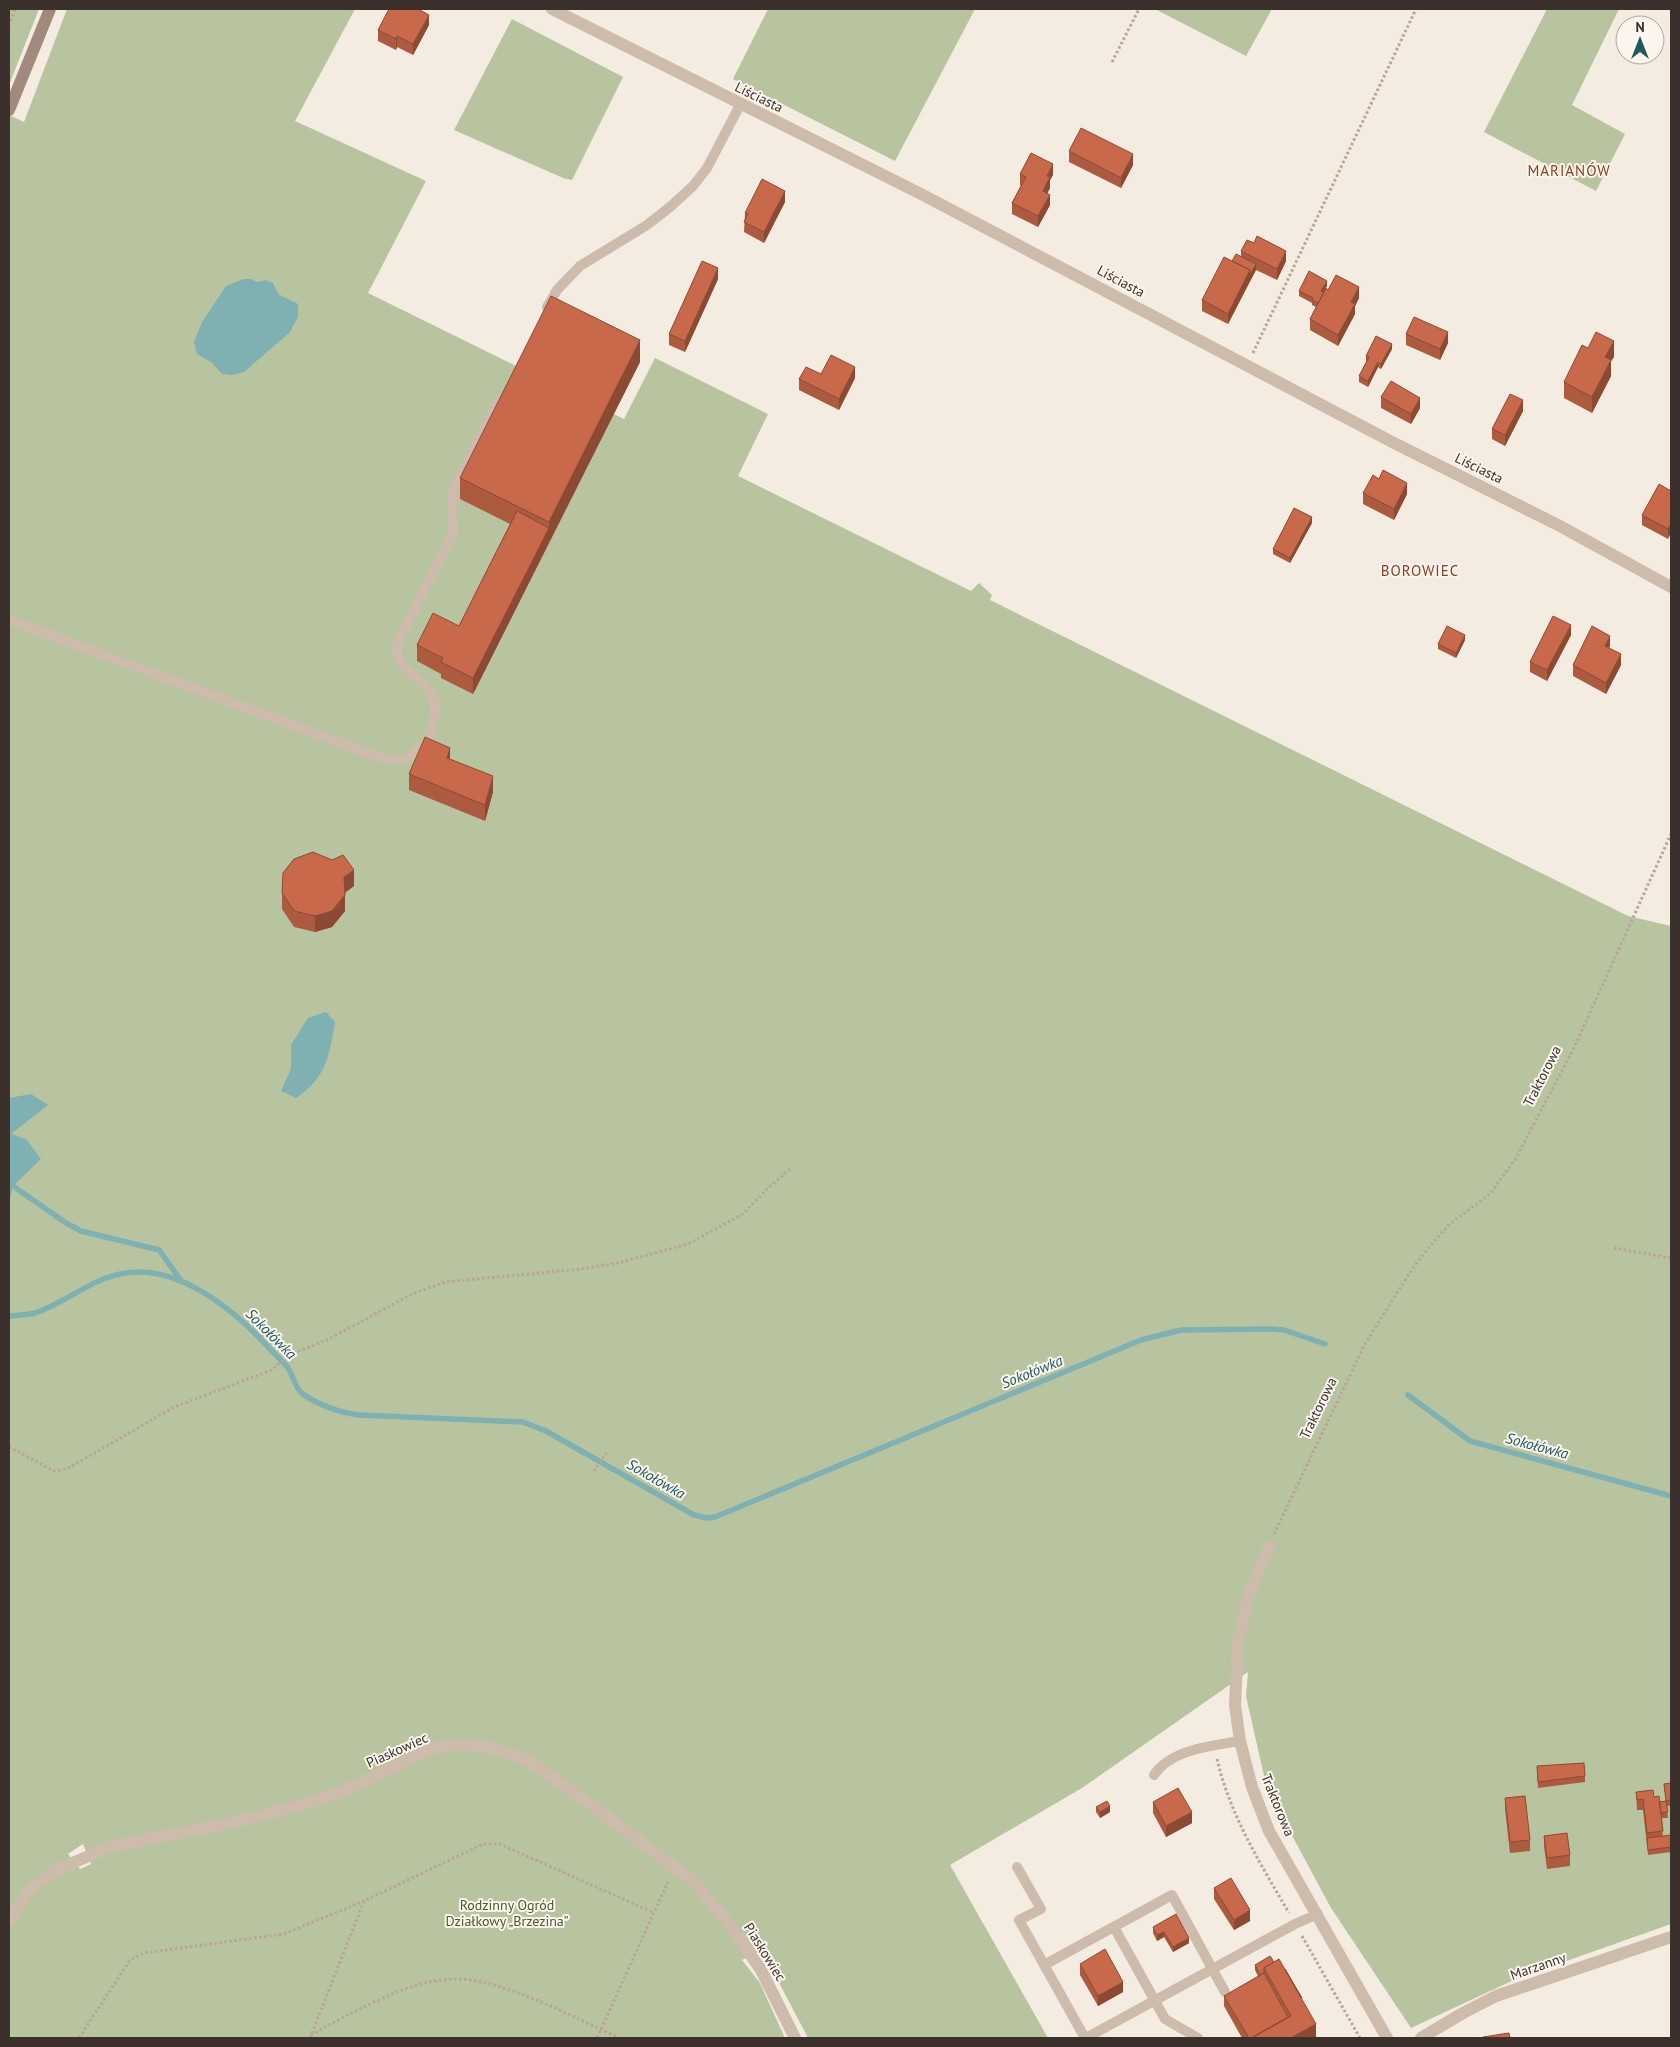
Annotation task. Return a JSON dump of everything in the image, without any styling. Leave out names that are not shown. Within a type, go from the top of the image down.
[{"type":"main road","points":[[9,110],[50,9]]},
{"type":"street","name":"Liściasta","points":[[552,9],[740,105],[915,191],[1394,443],[1560,526],[1671,587]]},
{"type":"street","name":"Traktorowa","points":[[1269,1547],[1250,1591],[1238,1642],[1235,1705],[1240,1741],[1252,1787],[1269,1831],[1387,2038]]},
{"type":"street","name":"Piaskowiec","points":[[9,1920],[30,1890],[56,1870],[112,1846],[218,1826],[297,1806],[342,1792],[428,1750],[448,1745],[484,1746],[526,1759],[695,1883],[733,1929],[761,1970],[795,2038]]},
{"type":"street","name":"Marzanny","points":[[1421,2038],[1496,1996],[1671,1937]]},
{"type":"lane","points":[[544,312],[558,290],[580,266],[647,225],[670,208],[693,186],[707,168],[740,105]]},
{"type":"lane","points":[[9,620],[373,755],[395,760],[403,759],[418,750],[425,743],[435,721],[435,715],[432,695],[426,687],[407,672],[396,655],[397,644],[453,533],[452,493],[504,390]]},
{"type":"lane","points":[[1154,1775],[1160,1766],[1171,1759],[1214,1746],[1240,1741]]},
{"type":"lane","points":[[1017,1867],[1041,1909],[1019,1920],[1086,2038],[1295,1924],[1318,1914]]},
{"type":"lane","points":[[1044,1965],[1172,1894],[1226,1992]]},
{"type":"lane","points":[[1114,1926],[1165,2019],[1198,2038]]},
{"type":"path","points":[[9,26],[16,9]]},
{"type":"path","points":[[1112,62],[1139,9]]},
{"type":"path","points":[[1247,364],[1416,9]]},
{"type":"path","name":"Traktorowa","points":[[1269,1547],[1359,1356],[1383,1315],[1415,1266],[1435,1240],[1450,1224],[1490,1194],[1516,1158],[1569,1058],[1671,834]]},
{"type":"path","points":[[9,1447],[54,1471],[67,1469],[174,1407],[272,1370],[289,1356],[329,1339],[412,1294],[444,1282],[581,1269],[618,1263],[688,1244],[744,1214],[766,1189],[791,1168]]},
{"type":"path","points":[[1614,1248],[1671,1258]]},
{"type":"path","points":[[594,1471],[606,1453]]},
{"type":"path","points":[[1214,1746],[1229,1801],[1240,1828],[1360,2038]]},
{"type":"path","points":[[79,2038],[130,1960],[144,1954],[284,1934],[364,1901],[484,1844],[500,1844],[654,1913]]},
{"type":"path","points":[[597,2038],[670,1880]]},
{"type":"path","points":[[311,2037],[364,1901]]},
{"type":"path","points":[[311,2037],[355,2010],[417,1986],[452,1979],[479,1981],[519,1994],[619,2038]]},
{"type":"green space","points":[[9,9],[39,9],[9,85]]},
{"type":"green space","name":"Rodzinny Ogród Działkowy „Brzezina”","points":[[67,9],[355,9],[295,121],[426,181],[368,293],[624,419],[655,358],[768,414],[738,476],[971,591],[979,583],[992,595],[990,600],[1628,916],[1671,926],[1671,1924],[1518,1978],[1411,2028],[1331,1908],[1267,1789],[1246,1696],[1248,1672],[1082,1788],[950,1865],[1048,2038],[808,2038],[762,1950],[742,1960],[760,1983],[785,2038],[9,2038],[9,115],[24,122]],"holes":[[[83,1844],[91,1864],[80,1869],[68,1854]]]},
{"type":"green space","points":[[768,9],[975,9],[895,161],[733,79]]},
{"type":"green space","points":[[1155,9],[1272,9],[1246,56]]},
{"type":"green space","points":[[1547,9],[1619,9],[1572,105],[1625,134],[1596,191],[1484,132]]},
{"type":"green space","points":[[512,19],[623,77],[572,180],[563,178],[454,130]]},
{"type":"water","points":[[244,279],[251,279],[257,282],[266,280],[273,283],[278,294],[298,304],[298,317],[290,332],[244,372],[232,375],[222,374],[212,363],[197,354],[194,342],[202,322],[226,286]]},
{"type":"water","points":[[326,1012],[335,1022],[325,1065],[314,1082],[296,1098],[281,1091],[291,1069],[291,1045],[308,1018]]},
{"type":"water","points":[[31,1094],[48,1105],[11,1134],[26,1139],[41,1159],[13,1186],[9,1204],[9,1098]]},
{"type":"building","points":[[389,9],[418,9],[429,15],[413,44],[397,36],[396,39],[378,30]]},
{"type":"building","points":[[1081,128],[1133,154],[1121,178],[1069,151]]},
{"type":"building","points":[[1031,153],[1053,164],[1047,176],[1050,177],[1043,191],[1050,195],[1038,216],[1012,203],[1026,177],[1020,174]]},
{"type":"building","points":[[762,179],[785,191],[764,232],[744,222],[748,214],[745,213]]},
{"type":"building","points":[[1257,236],[1286,251],[1277,269],[1241,251],[1247,240],[1254,243]]},
{"type":"building","points":[[1236,254],[1256,264],[1250,275],[1250,270],[1232,261]]},
{"type":"building","points":[[1224,257],[1250,270],[1228,314],[1202,300]]},
{"type":"building","points":[[702,261],[718,268],[685,341],[669,334]]},
{"type":"building","points":[[1309,271],[1327,281],[1321,291],[1324,293],[1318,303],[1312,300],[1313,298],[1299,291]]},
{"type":"building","points":[[1336,275],[1359,287],[1351,302],[1355,304],[1338,335],[1310,319],[1326,288],[1328,290]]},
{"type":"building","points":[[551,296],[640,340],[549,522],[460,478]]},
{"type":"building","points":[[1414,317],[1448,332],[1440,349],[1406,334]]},
{"type":"building","points":[[1596,332],[1614,341],[1605,357],[1611,360],[1592,397],[1564,382],[1582,345],[1588,348]]},
{"type":"building","points":[[1376,336],[1392,344],[1381,364],[1378,362],[1368,381],[1359,376],[1369,357],[1366,356]]},
{"type":"building","points":[[831,355],[855,367],[839,399],[799,379],[806,367],[821,374]]},
{"type":"building","points":[[1391,381],[1420,398],[1411,414],[1381,397]]},
{"type":"building","points":[[1510,394],[1523,400],[1505,435],[1492,429]]},
{"type":"building","points":[[1383,470],[1407,483],[1394,509],[1363,493],[1373,475],[1379,479]]},
{"type":"building","points":[[1659,484],[1671,491],[1671,523],[1668,529],[1642,515]]},
{"type":"building","points":[[1294,508],[1312,517],[1290,558],[1273,549]]},
{"type":"building","points":[[517,511],[549,528],[473,678],[441,662],[443,658],[417,645],[433,613],[459,626]]},
{"type":"building","points":[[1553,616],[1571,625],[1547,670],[1530,662]]},
{"type":"building","points":[[1447,626],[1465,635],[1456,653],[1438,644]]},
{"type":"building","points":[[1592,626],[1610,636],[1605,646],[1621,654],[1606,683],[1573,665]]},
{"type":"building","points":[[425,737],[450,748],[447,758],[493,776],[485,805],[409,774]]},
{"type":"building","points":[[313,852],[332,860],[343,855],[354,870],[344,877],[345,895],[332,911],[315,916],[294,911],[282,893],[283,873],[294,859]]},
{"type":"building","points":[[1584,1763],[1585,1776],[1538,1782],[1537,1766]]},
{"type":"building","points":[[1671,1783],[1671,1800],[1666,1801],[1664,1784]]},
{"type":"building","points":[[1178,1788],[1192,1812],[1166,1826],[1153,1802]]},
{"type":"building","points":[[1653,1790],[1654,1797],[1659,1796],[1663,1831],[1647,1833],[1643,1799],[1637,1800],[1636,1792]]},
{"type":"building","points":[[1525,1796],[1530,1840],[1510,1842],[1505,1798]]},
{"type":"building","points":[[1107,1801],[1110,1806],[1100,1812],[1096,1807]]},
{"type":"building","points":[[1666,1801],[1668,1812],[1661,1813],[1659,1802]]},
{"type":"building","points":[[1567,1833],[1570,1855],[1547,1858],[1544,1836]]},
{"type":"building","points":[[1671,1835],[1671,1847],[1648,1850],[1647,1838]]},
{"type":"building","points":[[1231,1878],[1250,1910],[1234,1920],[1214,1888]]},
{"type":"building","points":[[1176,1914],[1189,1938],[1173,1947],[1164,1932],[1157,1935],[1153,1927]]},
{"type":"building","points":[[1105,1949],[1123,1982],[1098,1996],[1080,1964]]},
{"type":"building","points":[[1270,1956],[1274,1962],[1264,1968],[1264,1973],[1260,1975],[1255,1965]]},
{"type":"building","points":[[1279,1959],[1316,2024],[1291,2038],[1252,2038],[1291,2016],[1264,1968]]},
{"type":"building","points":[[1264,1973],[1288,2017],[1249,2038],[1224,1996]]},
{"type":"building","points":[[1509,2033],[1510,2038],[1483,2038],[1483,2037]]},
{"type":"waterway","points":[[13,1186],[66,1223],[81,1231],[159,1250],[182,1282]]},
{"type":"waterway","name":"Sokołówka","points":[[9,1316],[35,1313],[48,1308],[111,1276],[140,1272],[159,1274],[195,1288],[228,1310],[243,1322],[286,1366],[300,1391],[323,1405],[360,1415],[523,1422],[546,1431],[694,1515],[707,1518],[715,1517],[1141,1340],[1181,1330],[1271,1329],[1284,1330],[1325,1344]]},
{"type":"waterway","name":"Sokołówka","points":[[1408,1395],[1470,1441],[1671,1496]]},
{"type":"district","name":"MARIANÓW","points":[[1569,171]]},
{"type":"district","name":"BOROWIEC","points":[[1420,571]]}]
